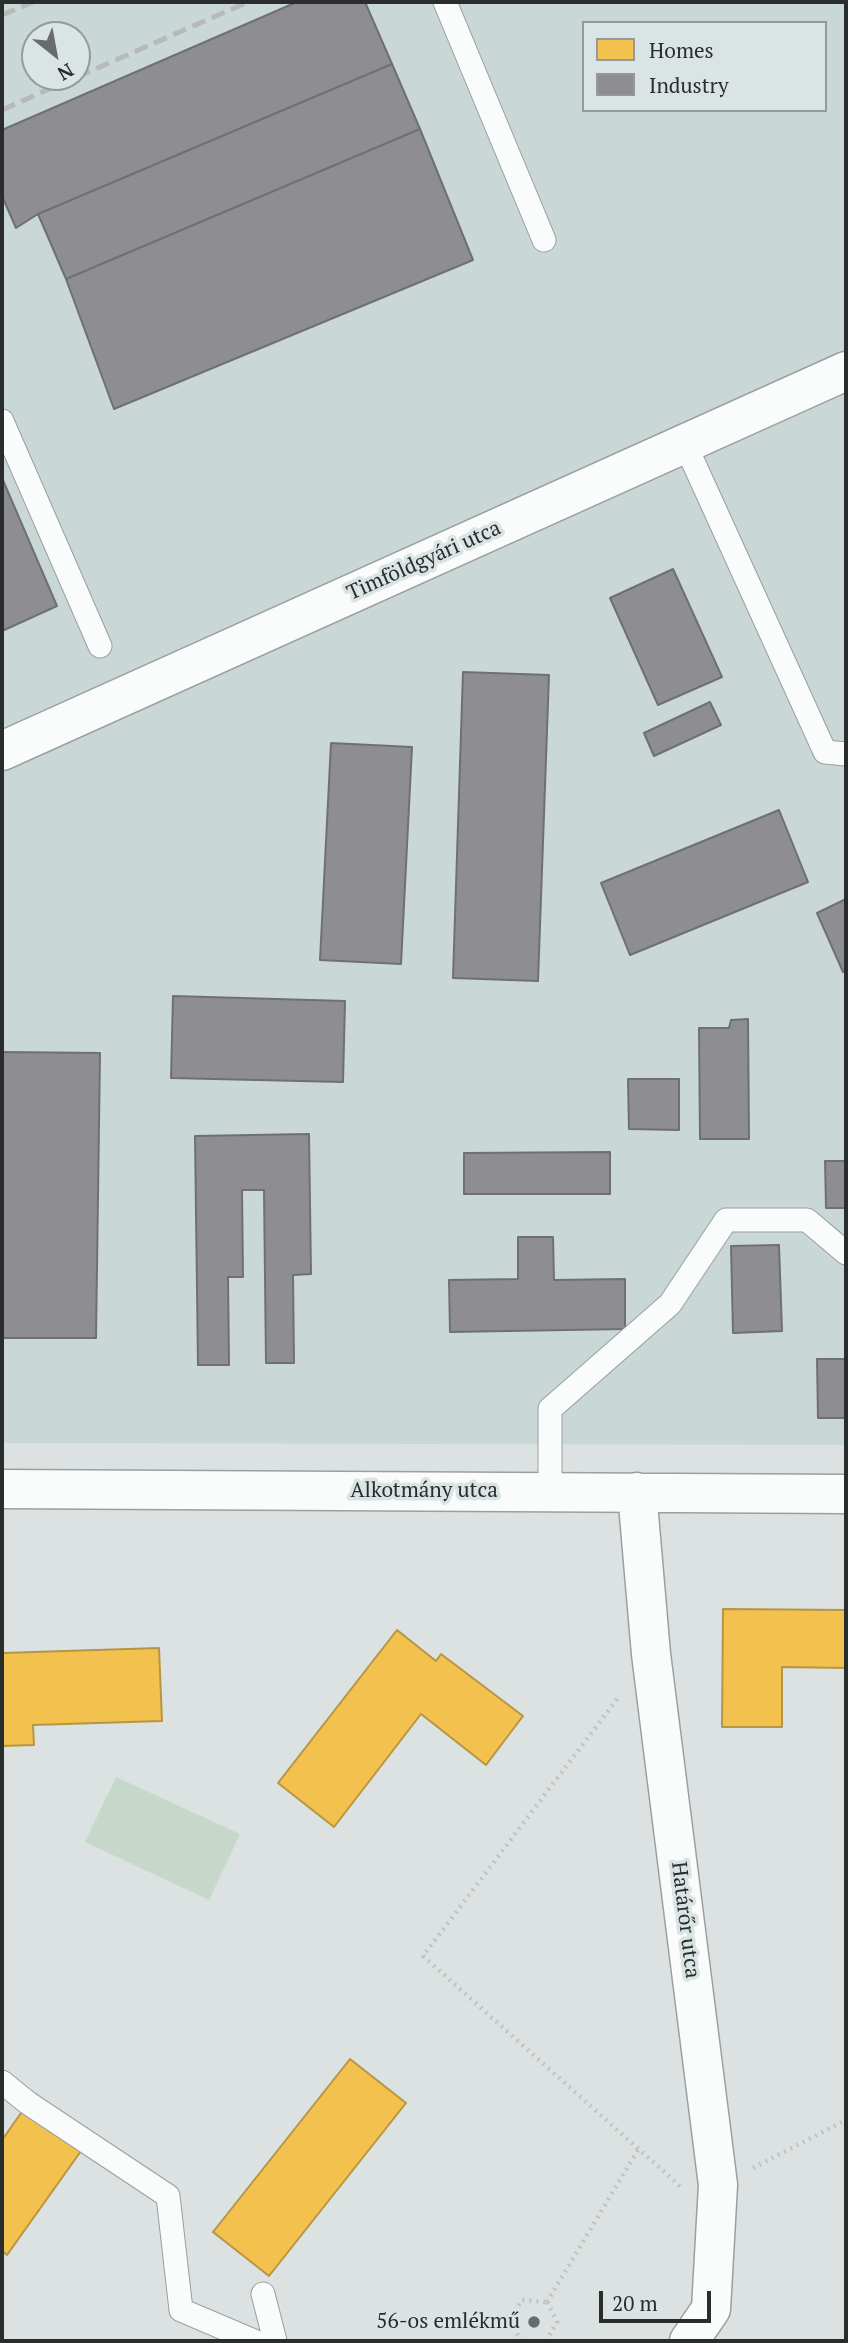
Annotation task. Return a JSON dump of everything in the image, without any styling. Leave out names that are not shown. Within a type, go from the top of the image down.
[{"type":"street","name":"Timföldgyári utca","points":[[2,751],[846,371]]},
{"type":"street","name":"Alkotmány utca","points":[[2,1489],[846,1494]]},
{"type":"street","name":"Határőr utca","points":[[637,1492],[651,1654],[718,2185],[711,2309],[689,2341]]},
{"type":"lane","points":[[445,2],[544,240]]},
{"type":"lane","points":[[2,421],[100,646]]},
{"type":"lane","points":[[685,444],[825,752],[846,754]]},
{"type":"lane","points":[[550,1492],[550,1409],[670,1304],[726,1220],[807,1220],[846,1253]]},
{"type":"lane","points":[[2,2082],[28,2103],[168,2196],[181,2310],[254,2341]]},
{"type":"lane","points":[[263,2294],[275,2341]]},
{"type":"path","points":[[651,1654],[423,1956],[684,2189],[718,2185],[846,2120]]},
{"type":"path","points":[[547,2302],[639,2148]]},
{"type":"path","points":[[522,2341],[509,2322],[522,2301],[547,2302]]},
{"type":"path","points":[[546,2341],[557,2322],[547,2302]]},
{"type":"shaded area","points":[[2,2],[846,2],[846,1445],[2,1443]]},
{"type":"green space","points":[[116,1777],[240,1834],[209,1900],[85,1842]]},
{"type":"building: Homes","points":[[723,1609],[846,1610],[846,1668],[782,1667],[782,1727],[722,1727]]},
{"type":"building: Homes","points":[[397,1630],[436,1661],[441,1654],[523,1716],[486,1765],[421,1714],[334,1827],[278,1783]]},
{"type":"building: Homes","points":[[159,1648],[162,1721],[33,1725],[34,1745],[2,1746],[2,1653]]},
{"type":"building: Homes","points":[[350,2059],[406,2103],[269,2276],[213,2232]]},
{"type":"building: Homes","points":[[28,2103],[86,2144],[7,2255],[2,2251],[2,2140]]},
{"type":"building: Industry","points":[[297,2],[365,2],[392,64],[38,214],[16,228],[2,196],[2,130]]},
{"type":"building: Industry","points":[[392,64],[420,129],[66,279],[38,214]]},
{"type":"building: Industry","points":[[420,129],[473,260],[114,409],[66,279]]},
{"type":"building: Industry","points":[[2,478],[57,606],[2,631]]},
{"type":"building: Industry","points":[[673,569],[722,677],[658,705],[610,598]]},
{"type":"building: Industry","points":[[463,672],[549,675],[538,981],[453,978]]},
{"type":"building: Industry","points":[[710,702],[721,725],[654,756],[644,733]]},
{"type":"building: Industry","points":[[331,743],[412,747],[401,964],[320,960]]},
{"type":"building: Industry","points":[[779,810],[808,882],[630,955],[601,883]]},
{"type":"building: Industry","points":[[846,899],[846,971],[843,972],[817,913]]},
{"type":"building: Industry","points":[[173,996],[345,1001],[343,1082],[171,1078]]},
{"type":"building: Industry","points":[[748,1019],[749,1139],[700,1139],[699,1028],[729,1028],[731,1020]]},
{"type":"building: Industry","points":[[2,1052],[100,1053],[96,1338],[2,1338]]},
{"type":"building: Industry","points":[[628,1079],[679,1079],[679,1130],[629,1129]]},
{"type":"building: Industry","points":[[309,1134],[311,1274],[293,1275],[294,1363],[266,1363],[264,1190],[242,1190],[243,1277],[228,1277],[229,1365],[198,1365],[195,1136]]},
{"type":"building: Industry","points":[[610,1152],[610,1194],[464,1194],[464,1153]]},
{"type":"building: Industry","points":[[825,1161],[846,1161],[846,1208],[826,1208]]},
{"type":"building: Industry","points":[[518,1237],[553,1237],[554,1280],[625,1279],[625,1329],[450,1332],[449,1280],[518,1279]]},
{"type":"building: Industry","points":[[779,1245],[782,1331],[733,1333],[731,1246]]},
{"type":"building: Industry","points":[[817,1359],[846,1359],[846,1418],[818,1418]]},
{"type":"railway","points":[[2,15],[33,2]]},
{"type":"railway","points":[[91,71],[248,2]]},
{"type":"railway","points":[[2,110],[45,91]]},
{"type":"place","name":"56-os emlékmű","points":[[534,2322]]}]
